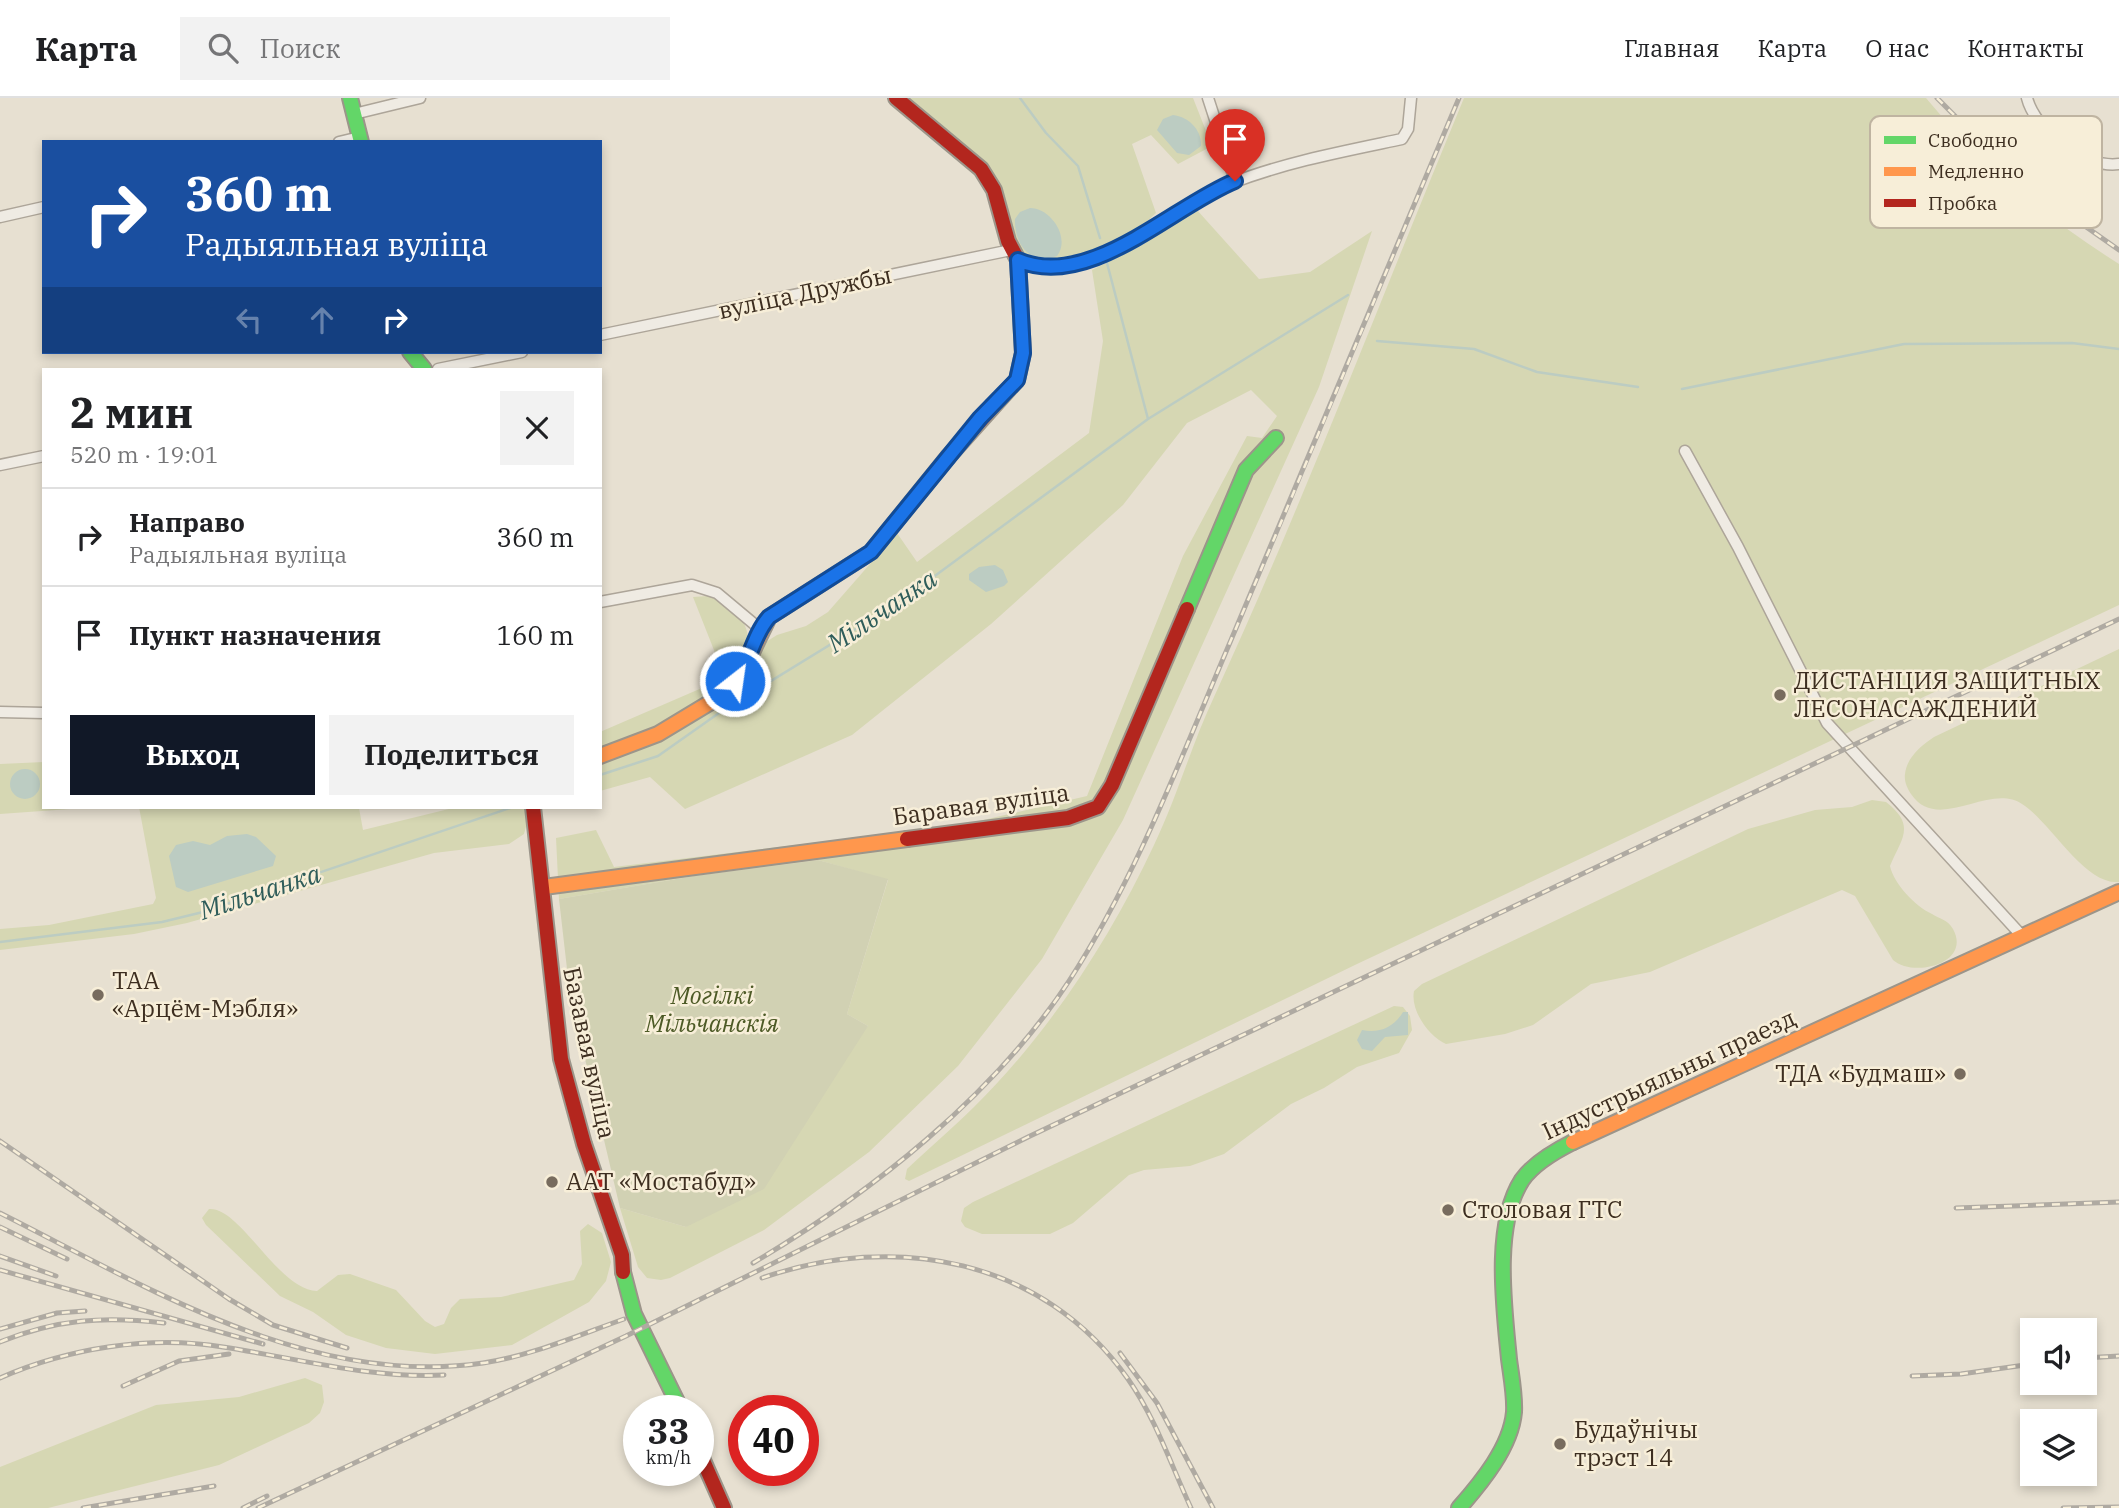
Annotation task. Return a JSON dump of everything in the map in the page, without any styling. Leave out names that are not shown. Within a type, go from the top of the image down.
[{"type":"street","points":[[350,98],[360,139]]},
{"type":"street","points":[[354,114],[420,98]]},
{"type":"street","points":[[602,755],[644,741],[670,728],[723,692],[744,670],[760,629],[775,612],[871,552],[980,418],[1017,380],[1023,353],[1014,255],[995,192],[983,172],[896,98]]},
{"type":"street","points":[[1208,98],[1235,181]]},
{"type":"street","name":"вуліца Дружбы","points":[[602,335],[1014,255],[1037,266],[1097,258],[1136,239],[1199,198],[1235,181],[1316,158],[1402,139],[1408,129],[1411,98]]},
{"type":"street","points":[[2027,98],[2033,116]]},
{"type":"street","points":[[0,217],[42,207]]},
{"type":"street","points":[[412,354],[423,368]]},
{"type":"street","points":[[443,368],[512,354]]},
{"type":"street","name":"Баравая вуліца","points":[[544,887],[1068,818],[1098,807],[1112,785],[1246,470],[1276,438]]},
{"type":"street","points":[[1685,451],[1827,723],[2022,936]]},
{"type":"street","points":[[0,465],[42,456]]},
{"type":"street","points":[[602,603],[692,585],[705,587],[728,600],[760,629]]},
{"type":"street","points":[[0,712],[42,713]]},
{"type":"street","name":"Базавая вуліца","points":[[534,810],[544,887],[547,961],[572,1105],[622,1255],[621,1276],[674,1395]]},
{"type":"street","name":"Індустрыяльны праезд","points":[[1458,1508],[1489,1469],[1508,1437],[1514,1412],[1505,1241],[1510,1205],[1520,1184],[1536,1164],[1571,1143],[2119,892]]},
{"type":"street","points":[[714,1485],[724,1508]]},
{"type":"green space","points":[[907,98],[1193,98],[1212,146],[1178,164],[1151,135],[1132,144],[1156,213],[1132,235],[1104,249],[1054,261],[1039,260],[1026,256],[1018,248],[1003,197],[989,168],[970,149]]},
{"type":"green space","points":[[1464,98],[1926,98],[1941,116],[1870,116],[1870,228],[2066,228],[2119,264],[2119,605],[1357,964],[909,1181],[905,1179],[907,1169],[966,1115],[1028,1048],[1076,984],[1118,915],[1162,827],[1206,715],[1311,474]]},
{"type":"green space","points":[[1197,210],[1259,279],[1310,272],[1372,231],[1319,387],[1123,820],[1042,959],[958,1066],[869,1152],[764,1230],[670,1278],[647,1278],[638,1267],[620,1208],[686,1227],[868,1026],[847,1014],[888,880],[818,860],[694,876],[559,899],[556,838],[596,830],[614,867],[966,824],[1087,796],[1183,556],[1247,436],[1262,438],[1277,416],[1251,390],[1187,423],[1123,505],[991,624],[852,735],[685,809],[650,777],[602,790],[602,763],[660,742],[742,684],[755,666],[766,642],[777,635],[806,626],[828,612],[897,533],[917,562],[1089,433],[1103,341],[1092,270],[1142,245],[1172,222]]},
{"type":"green space","points":[[708,596],[720,601],[742,620],[747,632],[746,653],[735,672],[694,707],[643,733],[602,749],[602,731],[725,678],[693,597]]},
{"type":"green space","points":[[2119,649],[2119,882],[2093,874],[2022,804],[2009,799],[1995,799],[1949,809],[1935,809],[1922,805],[1911,794],[1905,782],[1906,768],[1915,753],[1934,737]]},
{"type":"green space","points":[[42,762],[42,809],[70,809],[0,814],[0,764]]},
{"type":"green space","points":[[1872,800],[1886,802],[1896,811],[1904,826],[1902,840],[1890,866],[1896,880],[1919,906],[1953,929],[1957,941],[1954,951],[1948,959],[1938,964],[1913,968],[1893,960],[1855,896],[1842,890],[1650,972],[1591,984],[1533,1025],[1505,1034],[1446,1044],[1427,1029],[1418,1014],[1414,991],[1422,984],[1748,829],[1815,810],[1852,807]]},
{"type":"green space","points":[[139,809],[359,809],[363,830],[449,809],[525,809],[527,823],[524,834],[509,844],[434,853],[187,923],[134,934],[0,950],[0,929],[49,925],[153,904],[156,898]]},
{"type":"green space","name":"Могілкі Мільчанскія","points":[[818,860],[888,879],[847,1014],[868,1026],[764,1189],[686,1227],[620,1208],[570,995],[559,899],[694,876]]},
{"type":"green space","points":[[1394,1006],[1403,1007],[1410,1016],[1412,1030],[1399,1053],[1357,1067],[1324,1088],[1291,1104],[1224,1154],[1190,1166],[1144,1170],[1129,1175],[1073,1223],[1050,1234],[982,1234],[965,1227],[961,1221],[964,1208],[973,1202]]},
{"type":"green space","points":[[209,1209],[221,1212],[233,1220],[274,1264],[302,1287],[317,1291],[338,1275],[350,1274],[396,1290],[425,1321],[435,1327],[444,1324],[451,1308],[460,1299],[501,1297],[574,1280],[582,1264],[580,1231],[588,1224],[602,1233],[611,1262],[606,1281],[589,1302],[512,1345],[435,1354],[386,1348],[346,1335],[313,1312],[280,1296],[206,1225],[202,1218]]},
{"type":"green space","points":[[305,1378],[322,1385],[324,1402],[320,1413],[309,1423],[219,1465],[48,1508],[0,1508],[0,1467],[156,1405],[239,1397]]},
{"type":"shaded area","points":[[1173,115],[1189,121],[1201,140],[1201,146],[1189,155],[1177,153],[1157,130],[1163,119]]},
{"type":"shaded area","points":[[1030,208],[1045,213],[1057,225],[1062,241],[1057,256],[1039,258],[1032,255],[1017,237],[1015,219],[1020,212]]},
{"type":"shaded area","points":[[995,565],[1003,570],[1008,582],[1004,586],[986,592],[969,580],[969,574],[979,567]]},
{"type":"shaded area","points":[[25,769],[36,773],[40,784],[36,795],[25,799],[14,795],[10,784],[14,773]]},
{"type":"shaded area","points":[[247,834],[256,837],[276,856],[273,866],[188,892],[176,887],[169,856],[176,845],[193,841],[210,845],[227,836]]},
{"type":"shaded area","points":[[1403,1012],[1408,1012],[1408,1035],[1385,1037],[1372,1051],[1362,1049],[1357,1040],[1362,1030],[1386,1028]]},
{"type":"waterway","points":[[1020,98],[1046,133],[1078,166],[1100,238]]},
{"type":"waterway","points":[[1107,263],[1148,419]]},
{"type":"waterway","name":"Мільчанка","points":[[602,774],[658,756],[719,713],[898,603],[1148,419],[1348,295]]},
{"type":"waterway","points":[[1377,341],[1474,349],[1537,372],[1638,387]]},
{"type":"waterway","points":[[1682,389],[1904,344],[2072,343],[2119,349]]},
{"type":"waterway","name":"Мільчанка","points":[[0,942],[162,922],[203,912],[507,809]]},
{"type":"railway","points":[[753,1263],[841,1206],[927,1139],[967,1103],[1004,1064],[1038,1024],[1069,981],[1116,900],[1176,771],[1459,98]]},
{"type":"railway","points":[[1937,98],[1955,116]]},
{"type":"railway","points":[[2088,228],[2119,250]]},
{"type":"railway","points":[[258,1508],[626,1336],[1028,1137],[2119,619]]},
{"type":"railway","points":[[0,1141],[229,1299],[273,1325],[347,1348]]},
{"type":"railway","points":[[1956,1208],[2119,1202]]},
{"type":"railway","points":[[0,1213],[172,1300],[293,1346],[355,1361],[419,1367],[483,1363],[537,1350],[624,1319]]},
{"type":"railway","points":[[0,1227],[67,1259]]},
{"type":"railway","points":[[0,1256],[56,1276]]},
{"type":"railway","points":[[762,1278],[812,1264],[863,1257],[914,1258],[963,1266],[1010,1282],[1054,1306],[1093,1338],[1128,1379],[1155,1426],[1191,1508]]},
{"type":"railway","points":[[0,1270],[263,1344]]},
{"type":"railway","points":[[0,1329],[57,1313],[85,1311]]},
{"type":"railway","points":[[0,1342],[41,1328],[81,1321],[164,1323]]},
{"type":"railway","points":[[0,1378],[81,1352],[167,1343],[223,1347],[361,1371],[444,1375]]},
{"type":"railway","points":[[1120,1353],[1157,1403],[1213,1508]]},
{"type":"railway","points":[[123,1386],[179,1361],[229,1354]]},
{"type":"railway","points":[[2097,1357],[2119,1356]]},
{"type":"railway","points":[[1912,1376],[1961,1374],[2020,1366]]},
{"type":"railway","points":[[83,1508],[214,1486]]},
{"type":"railway","points":[[243,1508],[267,1496]]},
{"type":"railway","points":[[2063,1508],[2119,1507]]},
{"type":"traffic: fast","points":[[350,98],[360,140]]},
{"type":"traffic: fast","points":[[412,354],[423,368]]},
{"type":"traffic: fast","points":[[1187,609],[1246,470],[1276,438]]},
{"type":"traffic: fast","points":[[1459,1508],[1501,1451],[1512,1425],[1513,1392],[1503,1267],[1507,1220],[1513,1198],[1532,1168],[1573,1142]]},
{"type":"traffic: fast","points":[[623,1272],[634,1314],[674,1395]]},
{"type":"traffic: slow","points":[[602,755],[658,734],[716,699],[743,671],[769,617],[871,552],[948,457]]},
{"type":"traffic: slow","points":[[544,887],[907,839]]},
{"type":"traffic: slow","points":[[1573,1142],[2119,892]]},
{"type":"traffic: jam","points":[[896,98],[981,169],[994,190],[1008,241],[1018,260],[1023,353],[1017,380],[948,457]]},
{"type":"traffic: jam","points":[[907,839],[1068,818],[1098,807],[1112,785],[1187,609]]},
{"type":"traffic: jam","points":[[533,809],[561,1059],[584,1144],[622,1255],[623,1272]]},
{"type":"traffic: jam","points":[[714,1485],[724,1508]]},
{"type":"place","name":"ДИСТАНЦИЯ ЗАЩИТНЫХ ЛЕСОНАСАЖДЕНИЙ","points":[[1780,695]]},
{"type":"place","name":"ТАА «Арцём-Мэбля»","points":[[98,995]]},
{"type":"place","name":"ТДА «Будмаш»","points":[[1960,1074]]},
{"type":"place","name":"ААТ «Мостабуд»","points":[[552,1182]]},
{"type":"place","name":"Столовая ГТС","points":[[1448,1210]]},
{"type":"place","name":"Будаўнічы трэст 14","points":[[1560,1444]]},
{"type":"route","points":[[735,681],[744,670],[760,629],[769,617],[871,552],[980,418],[1017,380],[1023,353],[1018,260],[1037,266],[1097,258],[1117,250],[1199,198],[1235,181]]}]
